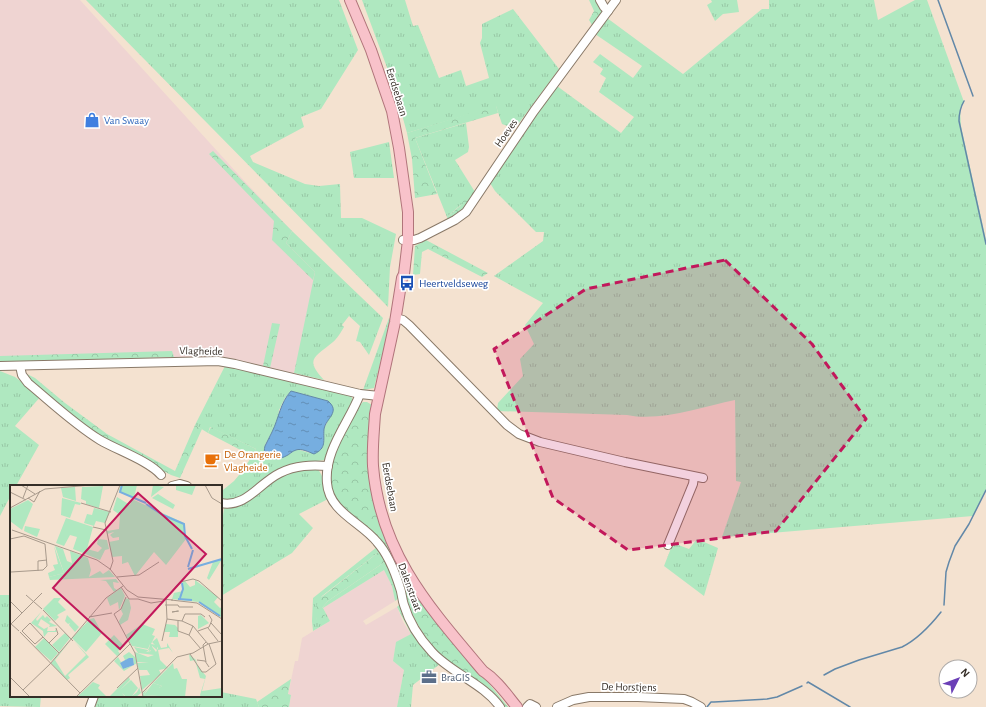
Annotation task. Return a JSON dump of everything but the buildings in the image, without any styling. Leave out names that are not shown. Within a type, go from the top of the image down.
[{"type":"main road","name":"Eerdsebaan","points":[[350,0],[392,111],[400,153],[405,196],[403,199],[405,240],[400,273],[402,278],[375,414],[373,466],[377,493],[389,536],[405,571],[438,618],[483,671],[485,676],[510,707]]},
{"type":"main road","name":"Eerdsebaan","points":[[483,671],[488,674],[517,707]]},
{"type":"street","points":[[600,0],[608,11]]},
{"type":"street","name":"Hoeves","points":[[405,240],[420,238],[455,220],[466,212],[534,111],[616,0]]},
{"type":"street","points":[[395,318],[403,320],[409,325],[507,425],[523,436],[559,447],[704,478]]},
{"type":"street","name":"Vlagheide","points":[[0,366],[218,361],[360,394],[379,396]]},
{"type":"street","points":[[20,366],[22,375],[28,383],[78,424],[101,440],[153,468],[161,475]]},
{"type":"street","name":"Dalenstraat","points":[[360,394],[356,406],[337,437],[328,466],[327,482],[333,502],[370,534],[382,549],[395,574],[404,605],[418,635],[423,642],[442,662],[487,693],[500,707]]},
{"type":"street","points":[[222,503],[231,504],[240,502],[272,477],[287,470],[306,465],[328,466]]},
{"type":"street","points":[[668,545],[693,484],[694,477]]},
{"type":"street","points":[[90,707],[94,697]]},
{"type":"street","name":"De Horstjens","points":[[557,707],[572,700],[582,698],[616,697],[684,699],[701,707]]},
{"type":"street","points":[[527,707],[530,704],[536,707]]},
{"type":"highlighted area","points":[[725,260],[812,344],[866,419],[776,531],[628,550],[553,498],[494,349],[586,289]]},
{"type":"shaded area","name":"Van Swaay","points":[[0,0],[80,0],[248,185],[292,231],[291,233],[325,270],[293,375],[224,358],[0,362]]},
{"type":"shaded area","points":[[384,570],[392,586],[395,601],[363,621],[366,625],[397,607],[403,622],[411,634],[396,643],[393,661],[404,670],[397,707],[289,707],[291,696],[288,695],[295,661],[298,661],[302,638],[330,621],[323,608]]},
{"type":"green space","points":[[86,0],[339,0],[358,50],[321,109],[301,117],[304,127],[250,156],[253,162],[305,184],[319,186],[340,184],[341,218],[362,218],[396,234],[390,267],[388,307]]},
{"type":"green space","points":[[362,0],[405,0],[413,26],[418,25],[439,78],[461,70],[466,86],[489,78],[480,43],[482,38],[482,24],[513,9],[559,69],[519,123],[510,127],[502,124],[496,106],[407,133],[395,89]]},
{"type":"green space","points":[[589,0],[597,0],[603,12],[592,25],[589,20],[594,11]]},
{"type":"green space","points":[[711,0],[737,0],[739,12],[723,14],[715,21],[707,5],[712,2]]},
{"type":"green space","points":[[769,0],[874,0],[878,20],[915,0],[927,0],[964,102],[960,109],[961,126],[986,240],[986,489],[973,516],[722,537],[741,482],[736,481],[735,400],[681,413],[653,417],[497,411],[498,403],[523,376],[520,359],[534,344],[525,325],[543,303],[494,276],[543,241],[544,232],[536,232],[495,191],[490,183],[522,134],[557,86],[621,133],[634,117],[599,92],[606,78],[600,74],[603,69],[593,62],[600,54],[633,78],[642,66],[595,34],[607,18],[683,74],[762,9],[769,9]]},
{"type":"green space","points":[[496,105],[498,113],[415,138],[437,194],[415,198],[412,159],[407,133]]},
{"type":"green space","points":[[466,123],[469,147],[468,152],[455,160],[475,192],[447,217],[415,138]]},
{"type":"green space","points":[[389,142],[394,178],[354,178],[350,152]]},
{"type":"green space","points":[[213,151],[292,231],[286,243],[315,272],[313,280],[272,240],[274,221],[209,154]]},
{"type":"green space","points":[[471,190],[475,192],[464,209],[448,221],[447,217],[460,206]]},
{"type":"green space","points":[[292,231],[383,318],[369,355],[360,342],[356,341],[360,326],[349,316],[342,325],[344,327],[336,339],[314,359],[314,367],[324,380],[294,373],[315,272],[286,243]]},
{"type":"green space","points":[[426,240],[488,273],[482,277],[428,249],[422,252],[420,274],[413,275],[415,246]]},
{"type":"green space","points":[[389,318],[391,320],[374,388],[363,390]]},
{"type":"green space","points":[[272,323],[280,324],[270,368],[263,366]]},
{"type":"green space","points":[[172,351],[174,357],[0,362],[0,356]]},
{"type":"green space","points":[[225,366],[351,396],[354,402],[338,428],[328,457],[325,460],[300,463],[260,483],[237,500],[222,499],[222,492],[234,481],[244,469],[256,449],[210,427],[208,433],[195,425]],"holes":[[[291,391],[328,401],[327,423],[324,428],[324,442],[310,453],[296,449],[286,456],[265,445],[278,421],[279,410],[285,398]]]},
{"type":"green space","points":[[0,371],[15,377],[41,396],[15,426],[39,445],[17,485],[10,485],[10,497],[0,516]]},
{"type":"green space","points":[[27,374],[35,378],[65,403],[107,434],[175,471],[195,425],[202,429],[180,478],[171,475],[100,437],[27,378]]},
{"type":"green space","points":[[363,402],[367,402],[372,405],[382,525],[465,654],[508,707],[504,707],[468,679],[434,648],[425,636],[411,611],[404,590],[380,540],[345,510],[334,496],[330,479],[335,456],[345,430],[357,409]]},
{"type":"green space","points":[[211,427],[256,449],[252,456],[208,433]]},
{"type":"green space","points":[[316,468],[319,470],[323,478],[328,499],[299,514],[313,528],[292,553],[222,595],[222,523],[224,508],[232,508],[245,503],[279,477],[300,470]]},
{"type":"green space","points":[[697,539],[718,548],[704,596],[664,566],[673,543],[689,549]]},
{"type":"green space","points":[[377,547],[380,551],[322,596],[318,603],[316,620],[322,608],[328,601],[386,561],[396,582],[399,598],[395,601],[392,586],[384,570],[323,608],[330,621],[313,631],[313,598]]},
{"type":"green space","points":[[380,551],[386,561],[328,601],[322,608],[326,619],[321,623],[317,623],[316,611],[319,599]]},
{"type":"green space","points":[[0,595],[10,595],[10,697],[41,697],[40,707],[0,706]]},
{"type":"green space","points":[[399,605],[402,606],[440,664],[413,685],[411,707],[397,707],[404,670],[393,661],[396,642],[411,634],[397,607]]},
{"type":"green space","points":[[291,679],[288,694],[291,695],[289,707],[259,707],[257,702]]},
{"type":"green space","points":[[222,692],[256,699],[259,707],[95,707],[99,697],[222,697]]},
{"type":"water","points":[[291,391],[328,401],[332,405],[333,412],[325,425],[323,447],[318,452],[314,454],[305,450],[298,450],[282,458],[274,459],[265,454],[265,446],[284,400]]},
{"type":"waterway","points":[[938,0],[973,96]]},
{"type":"waterway","points":[[964,101],[960,111],[959,121],[986,244]]},
{"type":"waterway","points":[[944,605],[946,572],[949,562],[955,546],[969,524],[986,490]]},
{"type":"waterway","points":[[824,675],[859,660],[902,647],[923,632],[941,612]]},
{"type":"waterway","points":[[807,683],[808,682],[850,707]]},
{"type":"waterway","points":[[707,707],[711,702],[767,699],[777,697],[802,686]]},
{"type":"place","name":"Van Swaay","points":[[92,120]]},
{"type":"place","name":"Heertveldseweg","points":[[407,283]]},
{"type":"place","name":"De Orangerie Vlagheide","points":[[212,460]]},
{"type":"place","name":"BraGIS","points":[[429,677]]}]
